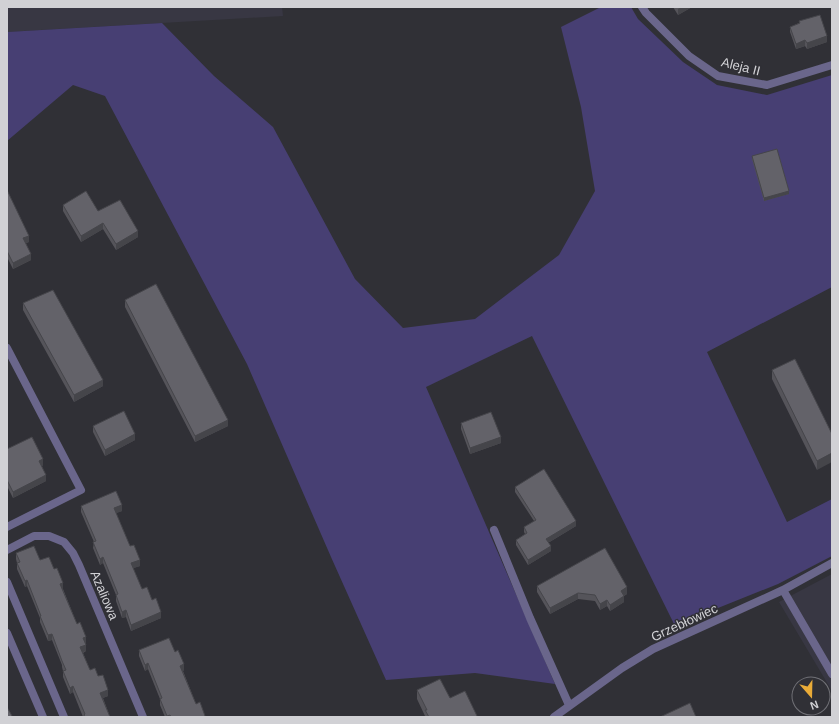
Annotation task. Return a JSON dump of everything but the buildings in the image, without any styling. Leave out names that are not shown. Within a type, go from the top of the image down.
[{"type":"street","name":"Aleja II","points":[[642,7],[646,13],[689,56],[718,76],[767,85],[832,65]]},
{"type":"street","points":[[7,348],[81,490],[7,527]]},
{"type":"street","points":[[494,530],[530,618],[569,705]]},
{"type":"street","name":"Azaliowa","points":[[7,550],[34,536],[49,536],[64,542],[73,553],[80,565],[143,717]]},
{"type":"street","name":"Grzebłowiec","points":[[554,717],[622,668],[653,648],[783,590],[832,562]]},
{"type":"street","points":[[7,582],[64,717]]},
{"type":"street","points":[[783,590],[832,674]]},
{"type":"street","points":[[7,633],[42,717]]},
{"type":"shaded area","points":[[7,7],[282,7],[283,16],[7,32]]},
{"type":"shaded area","points":[[601,7],[631,7],[638,19],[683,62],[717,85],[767,95],[832,75],[832,287],[707,352],[787,522],[832,499],[832,556],[778,584],[718,608],[676,628],[532,336],[426,387],[555,684],[475,673],[386,680],[247,364],[105,96],[73,85],[7,141],[7,32],[162,23],[214,76],[273,127],[355,279],[403,328],[475,319],[559,255],[595,191],[581,107],[561,27]]},
{"type":"shaded area","points":[[832,574],[832,691],[831,676],[823,676],[779,602]]}]
